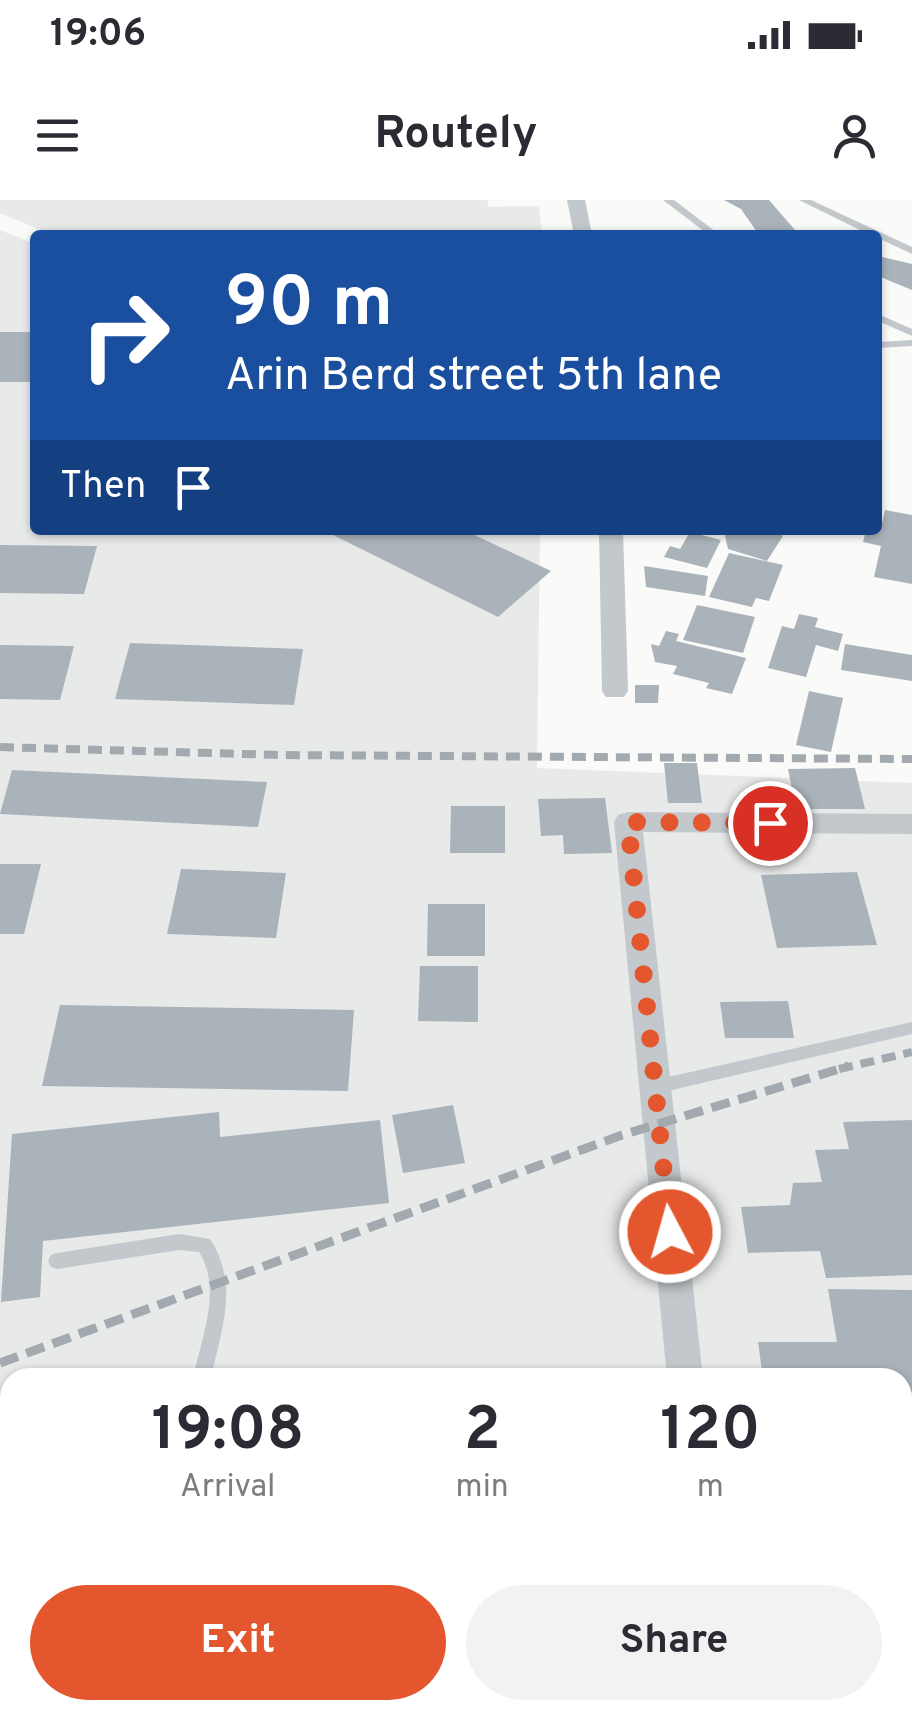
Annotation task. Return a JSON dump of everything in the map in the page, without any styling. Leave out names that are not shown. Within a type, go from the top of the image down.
[{"type":"street","points":[[576,200],[582,230]]},
{"type":"street","points":[[611,535],[615,691]]},
{"type":"street","points":[[683,1368],[628,822],[912,824]]},
{"type":"lane","points":[[668,200],[708,230]]},
{"type":"lane","points":[[804,200],[867,230]]},
{"type":"lane","points":[[882,237],[912,251]]},
{"type":"lane","points":[[882,318],[912,332]]},
{"type":"lane","points":[[882,345],[912,343]]},
{"type":"lane","points":[[655,1087],[912,1028]]},
{"type":"lane","points":[[57,1261],[179,1242],[204,1245],[217,1260],[220,1280],[204,1368]]},
{"type":"shaded area","points":[[0,200],[487,200],[489,207],[539,206],[541,230],[41,230],[0,213]]},
{"type":"shaded area","points":[[0,230],[30,242],[30,535],[540,535],[537,768],[912,783],[912,1368],[0,1368]]},
{"type":"building","points":[[724,200],[769,200],[795,230],[756,230],[741,209]]},
{"type":"building","points":[[882,257],[912,264],[912,290],[882,278]]},
{"type":"building","points":[[0,332],[30,332],[30,382],[0,382]]},
{"type":"building","points":[[885,510],[912,515],[912,584],[874,577],[881,546],[863,542],[865,535],[882,535]]},
{"type":"building","points":[[333,535],[475,535],[551,571],[498,617]]},
{"type":"building","points":[[688,535],[721,540],[707,568],[664,557],[670,546],[680,549]]},
{"type":"building","points":[[725,536],[783,536],[767,561],[728,549]]},
{"type":"building","points":[[0,545],[97,546],[84,594],[0,593]]},
{"type":"building","points":[[729,553],[783,565],[769,601],[756,598],[752,607],[709,597]]},
{"type":"building","points":[[644,566],[708,576],[705,596],[646,587]]},
{"type":"building","points":[[697,605],[755,617],[743,653],[683,640]]},
{"type":"building","points":[[799,614],[818,618],[815,627],[843,634],[838,651],[816,645],[806,677],[768,668],[782,626],[794,629]]},
{"type":"building","points":[[666,631],[679,634],[676,641],[746,658],[732,694],[706,688],[709,683],[673,674],[677,666],[655,662],[651,644],[659,646]]},
{"type":"building","points":[[130,643],[303,649],[294,705],[115,699]]},
{"type":"building","points":[[845,644],[912,655],[912,681],[841,670]]},
{"type":"building","points":[[0,645],[74,646],[60,700],[0,699]]},
{"type":"building","points":[[635,685],[659,685],[658,703],[635,703]]},
{"type":"building","points":[[809,691],[843,698],[831,752],[796,745]]},
{"type":"building","points":[[664,763],[697,763],[702,803],[668,803]]},
{"type":"building","points":[[855,768],[865,809],[796,809],[788,769]]},
{"type":"building","points":[[12,770],[267,782],[258,827],[0,814]]},
{"type":"building","points":[[605,798],[612,853],[564,854],[563,835],[541,836],[538,799]]},
{"type":"building","points":[[451,806],[505,806],[505,853],[450,853]]},
{"type":"building","points":[[0,864],[41,864],[24,934],[0,934]]},
{"type":"building","points":[[181,869],[286,873],[276,938],[167,934]]},
{"type":"building","points":[[857,872],[877,945],[777,948],[761,875]]},
{"type":"building","points":[[428,904],[485,904],[485,956],[427,956]]},
{"type":"building","points":[[420,966],[478,966],[478,1022],[418,1021]]},
{"type":"building","points":[[788,1001],[794,1038],[725,1038],[720,1002]]},
{"type":"building","points":[[60,1005],[354,1010],[348,1091],[42,1086]]},
{"type":"building","points":[[453,1105],[465,1163],[403,1173],[392,1115]]},
{"type":"building","points":[[219,1112],[220,1137],[380,1120],[389,1203],[43,1241],[40,1297],[1,1302],[12,1134]]},
{"type":"building","points":[[912,1120],[912,1275],[826,1278],[820,1251],[748,1253],[741,1207],[790,1205],[793,1183],[822,1182],[815,1150],[849,1149],[843,1122]]},
{"type":"building","points":[[828,1289],[912,1290],[912,1368],[762,1368],[758,1342],[837,1342]]},
{"type":"railway","points":[[0,747],[278,755],[912,759]]},
{"type":"railway","points":[[840,1069],[912,1052]]},
{"type":"railway","points":[[840,1069],[849,1066]]},
{"type":"railway","points":[[0,1363],[622,1135],[840,1069]]},
{"type":"route","points":[[670,1232],[628,822],[770,823]]}]
